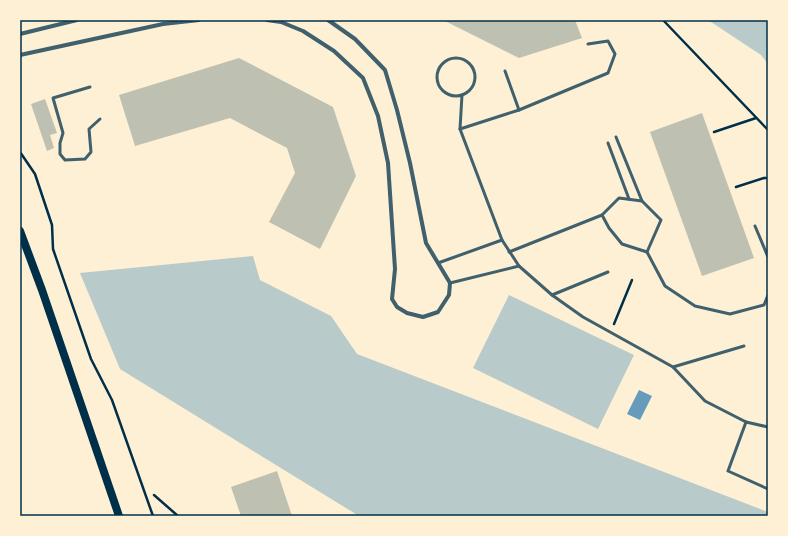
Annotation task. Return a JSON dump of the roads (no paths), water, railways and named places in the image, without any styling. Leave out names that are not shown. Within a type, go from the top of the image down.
[{"type":"main road","points":[[20,231],[42,290],[119,516]]},
{"type":"street","points":[[20,34],[77,20]]},
{"type":"street","points":[[20,55],[163,22],[199,20]]},
{"type":"street","points":[[267,20],[281,22],[303,31],[334,52],[363,78],[378,116],[388,163],[395,270],[392,299],[397,307],[407,314],[423,317],[438,312],[449,294],[450,283],[426,243],[410,163],[397,110],[385,70],[355,39],[328,20]]},
{"type":"lane","points":[[460,129],[519,110],[608,74],[614,54],[608,41],[588,44]]},
{"type":"lane","points":[[456,57],[463,59],[470,63],[474,69],[474,84],[470,91],[462,96],[448,95],[442,91],[437,84],[437,69],[442,63],[450,58],[456,57]]},
{"type":"lane","points":[[505,71],[519,110]]},
{"type":"lane","points":[[90,87],[53,98],[63,133],[60,143],[60,154],[65,160],[85,159],[90,152],[88,129],[100,119]]},
{"type":"lane","points":[[462,96],[460,129],[502,240],[519,266],[552,295],[583,317],[673,367],[705,401],[746,422],[768,427]]},
{"type":"lane","points":[[616,137],[642,202],[660,220],[647,252]]},
{"type":"lane","points":[[608,143],[629,199]]},
{"type":"lane","points":[[509,252],[602,215],[618,198],[642,202]]},
{"type":"lane","points":[[602,215],[609,228],[622,244],[647,252],[666,286],[695,306],[730,314],[764,305],[768,295]]},
{"type":"lane","points":[[755,226],[768,256]]},
{"type":"lane","points":[[438,263],[502,240]]},
{"type":"lane","points":[[450,283],[519,266]]},
{"type":"lane","points":[[552,295],[608,272]]},
{"type":"lane","points":[[673,367],[744,346]]},
{"type":"lane","points":[[746,422],[728,471],[768,489]]},
{"type":"water","points":[[639,390],[652,396],[640,420],[627,414]]}]
